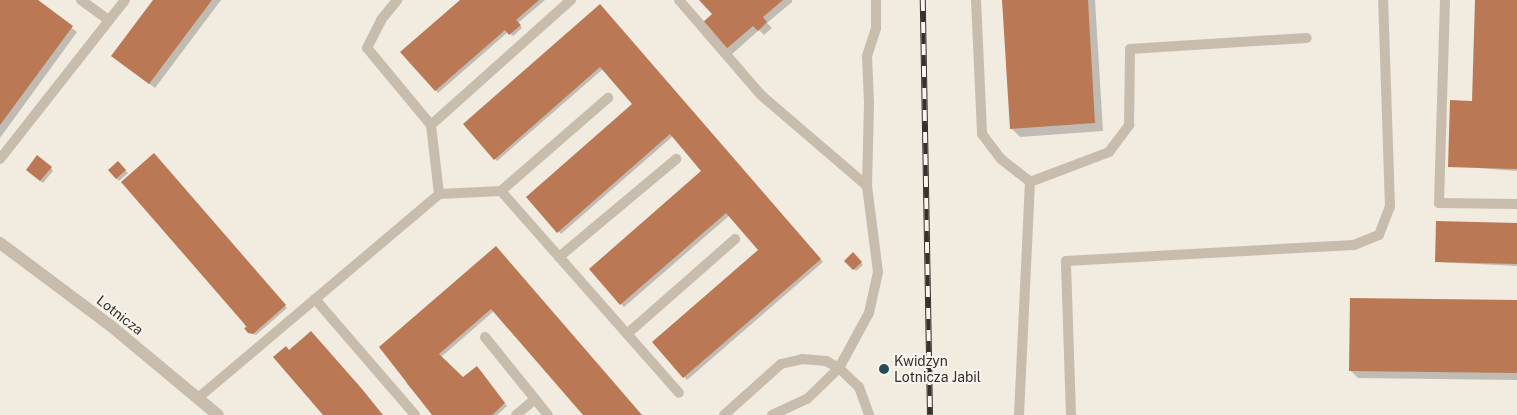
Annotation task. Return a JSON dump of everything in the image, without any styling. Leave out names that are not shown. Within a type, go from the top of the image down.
[{"type":"street","name":"Lotnicza","points":[[0,243],[111,326],[218,415]]},
{"type":"lane","points":[[81,0],[110,20]]},
{"type":"lane","points":[[0,159],[125,0]]},
{"type":"lane","points":[[397,0],[381,20],[367,48],[431,125],[439,194]]},
{"type":"lane","points":[[431,125],[571,0]]},
{"type":"lane","points":[[679,0],[761,95],[867,186]]},
{"type":"lane","points":[[772,415],[807,399],[839,368],[869,312],[878,272],[867,186],[870,103],[867,56],[876,28],[876,0]]},
{"type":"lane","points":[[976,0],[982,134],[1001,159],[1030,182]]},
{"type":"lane","points":[[1071,415],[1066,260],[1354,245],[1379,235],[1390,207],[1383,0]]},
{"type":"lane","points":[[1445,0],[1439,203],[1517,204]]},
{"type":"lane","points":[[1030,182],[1109,152],[1129,125],[1130,49],[1307,38]]},
{"type":"lane","points":[[198,398],[439,194],[501,191],[608,98]]},
{"type":"lane","points":[[559,257],[676,159]]},
{"type":"lane","points":[[1019,415],[1030,182]]},
{"type":"lane","points":[[501,191],[678,393]]},
{"type":"lane","points":[[627,334],[734,239]]},
{"type":"lane","points":[[315,299],[415,415]]},
{"type":"lane","points":[[485,337],[548,415]]},
{"type":"lane","points":[[724,415],[781,364],[802,359],[826,361],[839,368],[858,387],[869,415]]},
{"type":"lane","points":[[516,415],[535,399]]},
{"type":"building","points":[[0,0],[38,0],[73,26],[0,125]]},
{"type":"building","points":[[153,0],[212,0],[149,84],[111,56]]},
{"type":"building","points":[[460,0],[539,0],[516,20],[521,25],[509,35],[505,30],[435,91],[400,52]]},
{"type":"building","points":[[699,0],[783,0],[763,17],[767,22],[758,31],[753,26],[725,50],[701,24],[712,14]]},
{"type":"building","points":[[1002,0],[1088,0],[1095,123],[1010,129]]},
{"type":"building","points":[[1475,0],[1517,0],[1517,169],[1448,167],[1450,100],[1472,101]]},
{"type":"building","points":[[600,4],[821,259],[683,378],[652,342],[758,250],[726,213],[620,305],[589,269],[701,171],[670,134],[557,233],[526,197],[632,104],[600,67],[494,160],[463,124]]},
{"type":"building","points":[[154,153],[286,305],[253,334],[248,333],[244,328],[247,327],[121,182]]},
{"type":"building","points":[[37,155],[52,167],[40,181],[26,170]]},
{"type":"building","points":[[118,161],[126,170],[116,179],[108,170]]},
{"type":"building","points":[[1436,221],[1517,223],[1517,264],[1435,262]]},
{"type":"building","points":[[496,246],[642,415],[583,415],[491,309],[439,354],[463,377],[477,366],[505,403],[492,415],[432,415],[379,347]]},
{"type":"building","points":[[853,252],[862,262],[853,270],[844,261]]},
{"type":"building","points":[[1350,298],[1517,300],[1517,373],[1349,371]]},
{"type":"building","points":[[311,331],[383,415],[323,415],[273,357],[286,346],[289,350]]},
{"type":"railway","points":[[923,0],[930,415]]},
{"type":"place","name":"Kwidzyn Lotnicza Jabil","points":[[884,369]]}]
